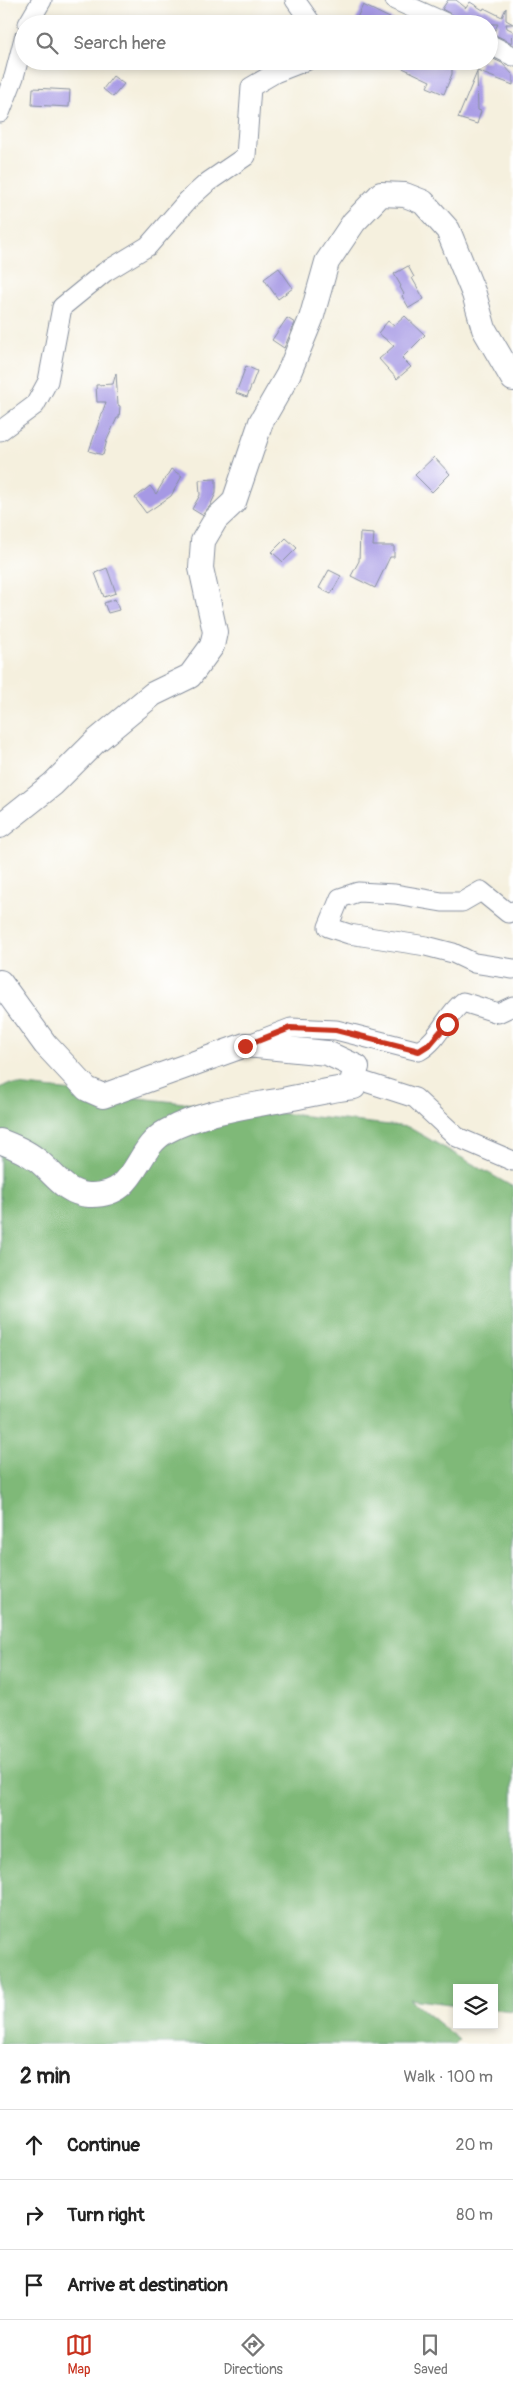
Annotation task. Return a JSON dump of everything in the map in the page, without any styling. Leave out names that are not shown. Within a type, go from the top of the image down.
[{"type":"main road","points":[[0,826],[53,784],[95,742],[152,694],[190,676],[208,653],[215,632],[201,568],[203,541],[216,519],[234,502],[261,422],[288,375],[311,319],[326,262],[354,222],[381,194],[405,194],[423,202],[448,230],[474,294],[484,329],[513,379]]},
{"type":"main road","points":[[0,982],[45,1044],[87,1089],[103,1096],[245,1046],[327,1053],[357,1067],[353,1078],[354,1087],[327,1090],[206,1114],[165,1132],[152,1144],[133,1175],[121,1188],[105,1195],[87,1195],[62,1185],[37,1160],[0,1141]]},
{"type":"street","points":[[33,15],[42,0]]},
{"type":"street","points":[[295,0],[306,15]]},
{"type":"street","points":[[395,0],[428,15]]},
{"type":"street","points":[[498,48],[513,56]]},
{"type":"street","points":[[0,113],[16,70]]},
{"type":"street","points":[[0,431],[35,405],[48,381],[62,307],[105,272],[148,246],[208,182],[246,156],[251,87],[283,70]]},
{"type":"street","points":[[513,911],[508,913],[480,891],[462,902],[442,902],[395,894],[358,892],[340,898],[328,927],[348,934],[426,946],[453,953],[474,962],[513,969]]},
{"type":"street","points":[[245,1046],[290,1028],[336,1030],[419,1051],[430,1044],[447,1024],[453,1010],[463,1002],[498,1013],[513,1006]]},
{"type":"street","points":[[353,1078],[415,1098],[458,1137],[513,1161]]},
{"type":"green space","points":[[8,1084],[408,1127],[513,1187],[513,2011],[498,2009],[498,1984],[453,1984],[453,2004],[409,1999],[459,2040],[455,2044],[0,2044],[0,1088]]},
{"type":"building","points":[[448,0],[456,0],[466,8],[470,2],[483,10],[484,8],[498,15],[452,15],[442,9]]},
{"type":"building","points":[[363,5],[384,15],[358,15]]},
{"type":"building","points":[[506,8],[506,20],[513,24],[506,24],[507,28],[513,31],[512,43],[498,36],[498,15],[502,17]]},
{"type":"building","points":[[498,61],[513,75],[513,85],[477,71],[498,70]]},
{"type":"building","points":[[407,70],[452,70],[444,94],[427,87],[430,81]]},
{"type":"building","points":[[477,72],[478,110],[481,111],[477,124],[458,118]]},
{"type":"building","points":[[113,76],[124,84],[113,97],[103,89]]},
{"type":"building","points":[[33,88],[70,90],[69,107],[32,105]]},
{"type":"building","points":[[408,266],[414,277],[412,278],[424,299],[409,308],[402,296],[404,294],[401,286],[394,274]]},
{"type":"building","points":[[279,268],[293,288],[278,299],[264,279]]},
{"type":"building","points":[[405,316],[425,335],[402,358],[411,367],[397,379],[379,359],[394,346],[378,333],[388,321],[394,326]]},
{"type":"building","points":[[287,318],[295,323],[284,348],[272,340]]},
{"type":"building","points":[[246,366],[257,371],[247,397],[236,393]]},
{"type":"building","points":[[116,373],[118,405],[120,406],[119,418],[117,418],[107,440],[103,455],[89,451],[106,402],[97,402],[96,385],[113,384]]},
{"type":"building","points":[[434,457],[450,474],[432,492],[415,475]]},
{"type":"building","points":[[171,469],[182,476],[171,496],[146,513],[135,498],[150,486],[156,494]]},
{"type":"building","points":[[216,479],[216,493],[210,506],[202,515],[192,509],[200,495],[199,480]]},
{"type":"building","points":[[360,533],[374,534],[373,546],[394,546],[394,557],[390,557],[375,588],[351,576],[359,561]]},
{"type":"building","points":[[286,538],[297,548],[283,562],[272,552]]},
{"type":"building","points":[[107,568],[116,593],[104,597],[95,573]]},
{"type":"building","points":[[329,570],[341,576],[331,594],[319,588]]},
{"type":"building","points":[[115,599],[119,610],[108,613],[104,603]]},
{"type":"route","points":[[245,1046],[290,1028],[336,1030],[419,1051],[430,1044],[447,1024]]}]
